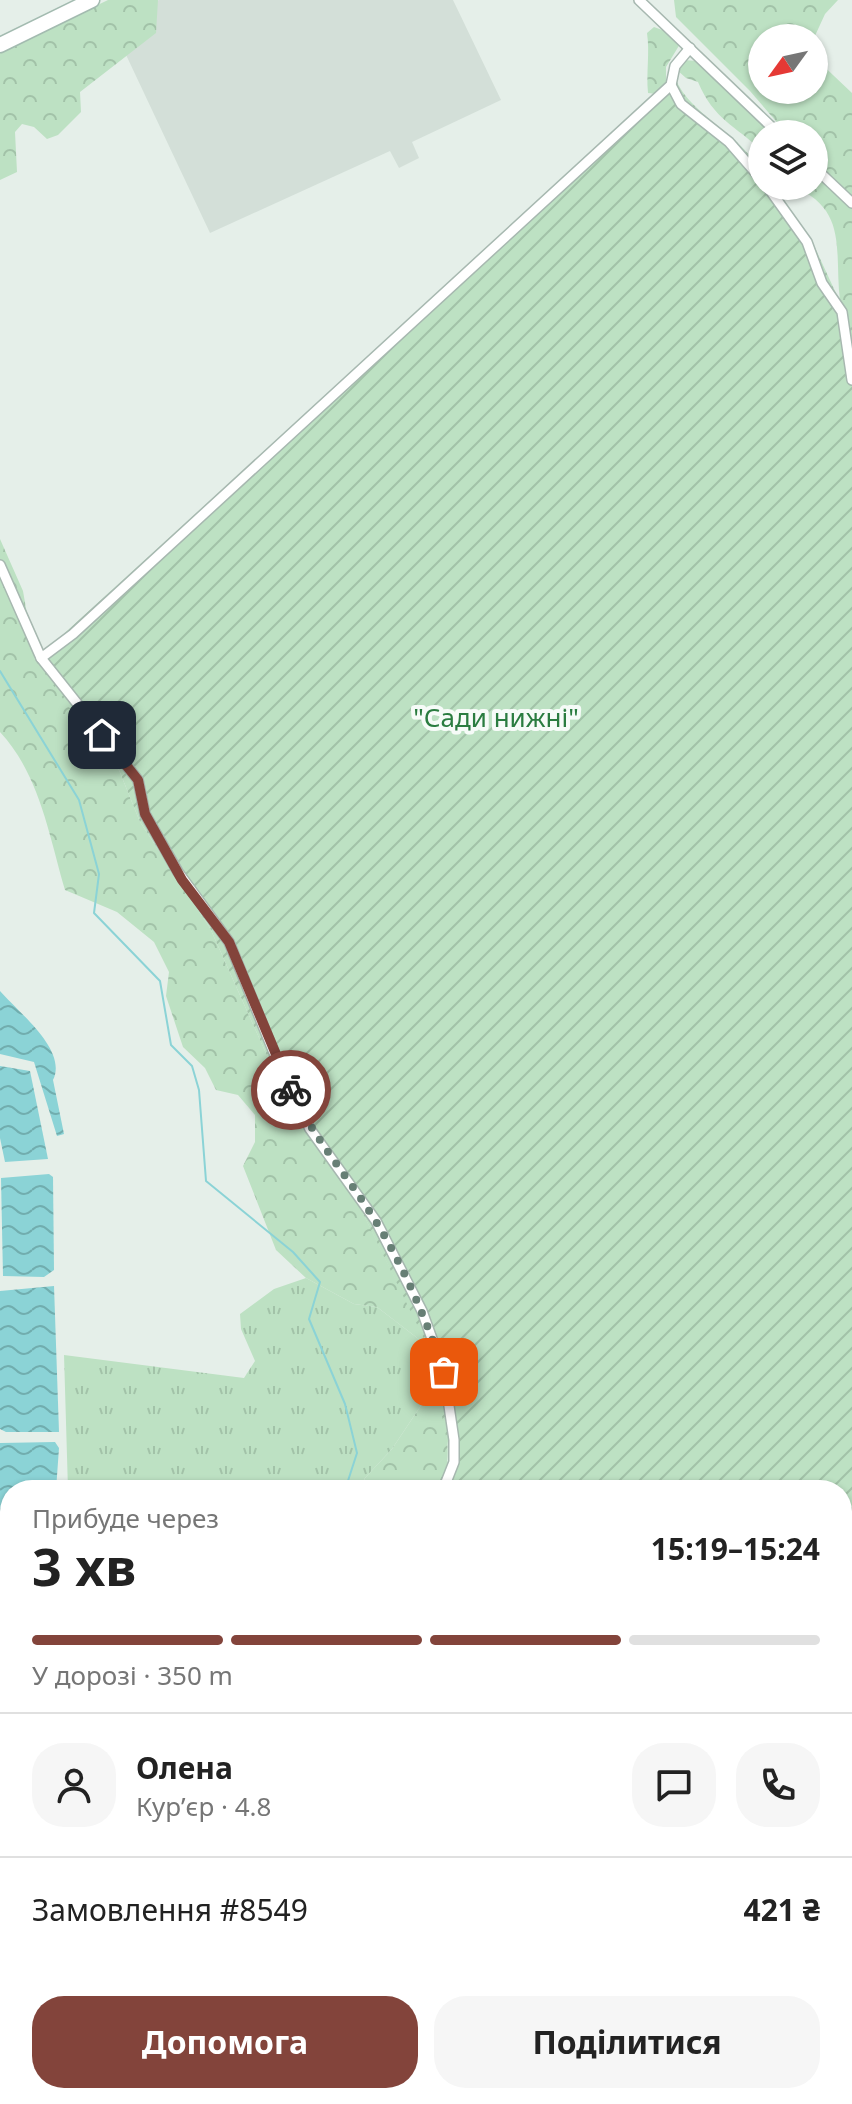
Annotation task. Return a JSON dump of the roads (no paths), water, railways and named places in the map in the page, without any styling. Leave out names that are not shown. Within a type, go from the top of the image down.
[{"type":"main road","points":[[0,45],[92,0]]},
{"type":"street","points":[[639,0],[765,120]]},
{"type":"street","points":[[41,658],[73,634],[671,85],[675,66],[690,48]]},
{"type":"street","points":[[671,85],[681,104],[729,142],[748,164]]},
{"type":"street","points":[[828,180],[852,203]]},
{"type":"street","points":[[777,200],[807,242],[822,283],[842,312],[852,380]]},
{"type":"street","points":[[0,565],[41,658],[138,780],[145,814],[171,861],[229,942],[277,1060],[310,1129],[376,1221],[422,1311],[444,1372],[454,1440],[454,1462],[447,1480]]},
{"type":"water","points":[[0,991],[39,1032],[54,1056],[56,1068],[53,1080],[64,1134],[57,1136],[34,1062],[0,1054]]},
{"type":"water","points":[[0,1066],[30,1071],[48,1159],[5,1162],[0,1138]]},
{"type":"water","points":[[49,1174],[53,1177],[54,1270],[44,1277],[3,1276],[1,1178]]},
{"type":"water","points":[[54,1286],[59,1432],[6,1432],[0,1429],[0,1291]]},
{"type":"water","points":[[55,1442],[59,1448],[57,1480],[0,1480],[0,1443]]},
{"type":"waterway","points":[[0,671],[79,800],[99,874],[94,913],[160,981],[171,1045],[192,1066],[199,1090],[206,1181],[293,1252],[320,1282],[309,1319],[345,1404],[357,1453],[348,1480]]},
{"type":"park label","name":"\"Сади нижні\"","points":[[496,717]]}]
